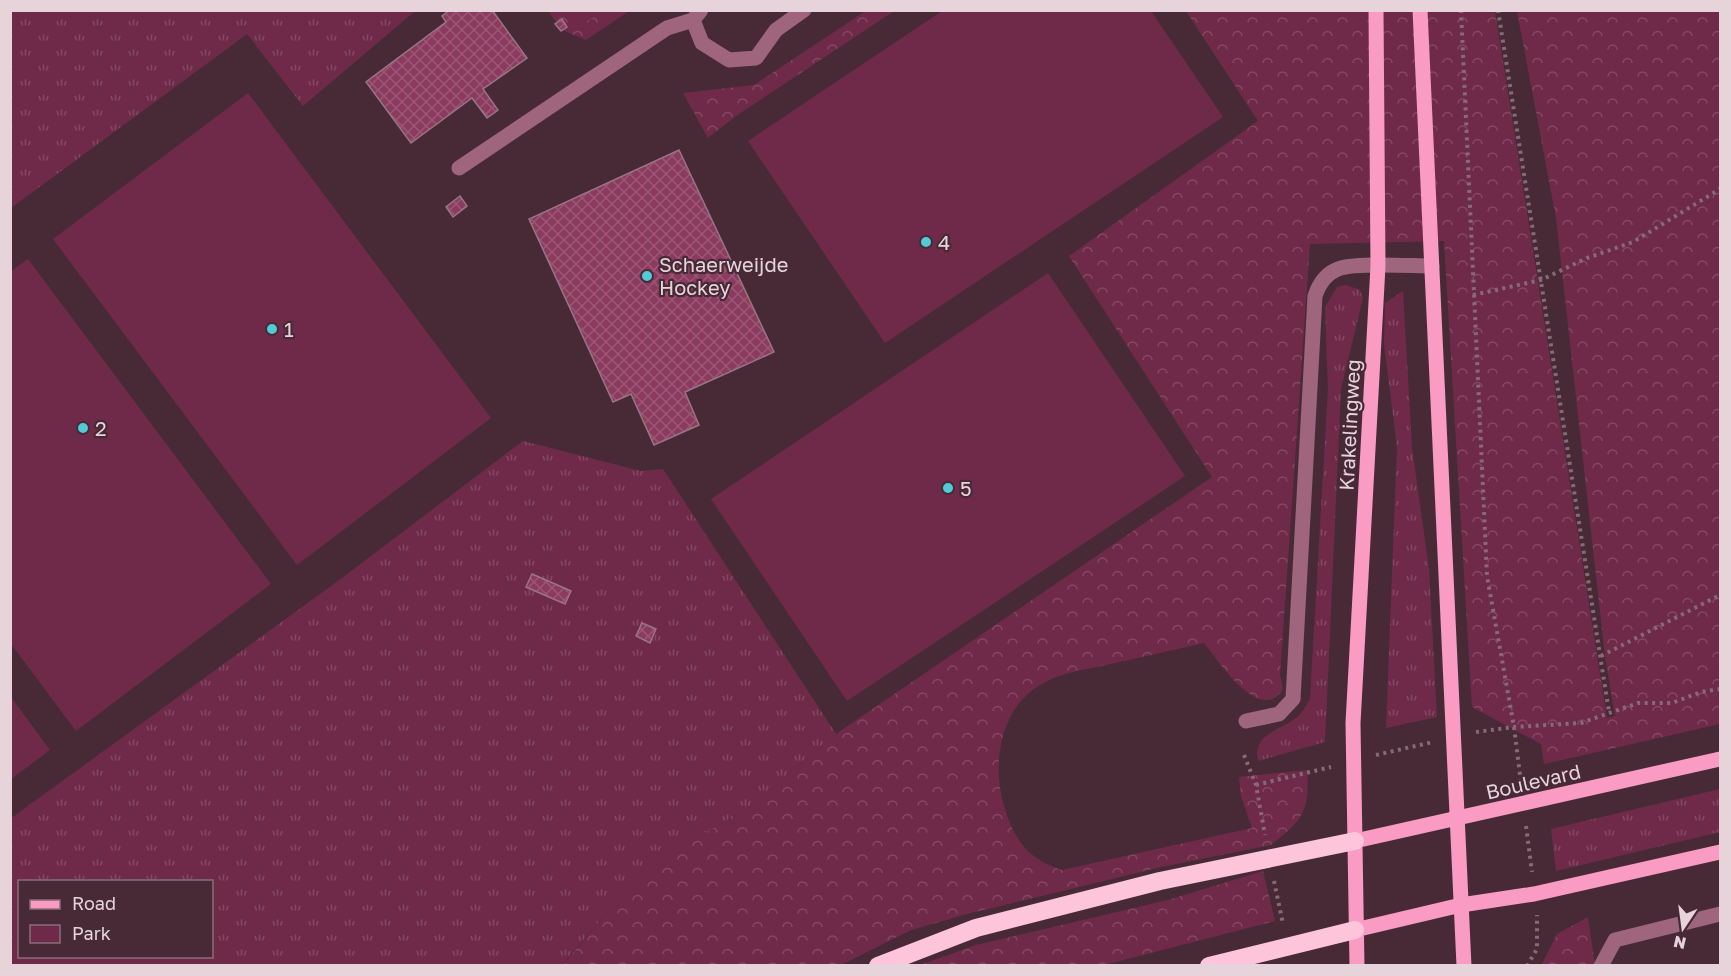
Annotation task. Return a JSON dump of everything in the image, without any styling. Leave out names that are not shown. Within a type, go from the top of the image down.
[{"type":"highway","points":[[878,966],[976,928],[1160,881],[1354,841]]},
{"type":"highway","points":[[1209,966],[1355,930]]},
{"type":"main road","name":"Krakelingweg","points":[[1357,966],[1353,761],[1378,266],[1376,10]]},
{"type":"main road","points":[[1420,10],[1464,966]]},
{"type":"main road","name":"Boulevard","points":[[1354,841],[1720,759]]},
{"type":"main road","points":[[1355,930],[1461,905],[1534,894],[1720,852]]},
{"type":"lane","points":[[459,168],[667,28],[697,15],[702,43],[729,60],[756,58],[776,30],[804,10]]},
{"type":"lane","points":[[1246,721],[1279,714],[1293,699],[1314,297],[1326,276],[1339,268],[1432,266]]},
{"type":"lane","points":[[1601,966],[1615,940],[1720,915]]},
{"type":"path","points":[[1461,10],[1487,576],[1514,727],[1538,925],[1537,949],[1527,966]]},
{"type":"path","points":[[1498,10],[1609,712]]},
{"type":"path","points":[[1473,295],[1541,280],[1587,258],[1633,242],[1720,189]]},
{"type":"path","points":[[1601,656],[1720,595]]},
{"type":"path","points":[[1244,755],[1256,785],[1454,737],[1514,727],[1581,723],[1638,703],[1672,703],[1701,692],[1720,689]]},
{"type":"green space","points":[[11,10],[415,11],[303,106],[247,34],[11,208]]},
{"type":"green space","points":[[867,10],[894,11],[736,116],[708,138],[683,93],[754,85]]},
{"type":"green space","points":[[548,11],[629,11],[586,40],[562,30]]},
{"type":"green space","points":[[570,11],[603,11],[581,25]]},
{"type":"green space","name":"4","points":[[942,11],[1151,11],[1223,117],[885,343],[748,141]]},
{"type":"green space","points":[[1186,11],[1495,11],[1607,718],[1615,716],[1605,656],[1556,218],[1517,11],[1720,11],[1720,724],[1544,764],[1541,744],[1472,707],[1444,241],[1310,244],[1280,675],[1283,689],[1274,698],[1263,700],[1252,695],[1229,675],[1204,643],[1070,673],[1045,682],[1024,697],[1014,710],[1007,725],[999,758],[1000,791],[1012,829],[1031,854],[1040,861],[1062,870],[1252,828],[1241,796],[1239,777],[1307,770],[1305,805],[1302,814],[1291,828],[1271,845],[1161,867],[967,914],[911,930],[841,965],[562,966],[615,903],[699,836],[752,806],[836,734],[1212,477],[1069,256],[1258,121]]},
{"type":"green space","name":"1","points":[[248,93],[491,418],[297,565],[53,239]]},
{"type":"green space","name":"2","points":[[28,259],[271,584],[76,731],[11,644],[10,272]]},
{"type":"green space","name":"5","points":[[1048,273],[1185,476],[847,701],[711,499]]},
{"type":"green space","points":[[1346,285],[1360,290],[1363,298],[1341,389],[1325,742],[1258,761],[1257,752],[1263,739],[1298,716],[1310,699],[1328,389],[1325,307],[1337,287]]},
{"type":"green space","points":[[1403,291],[1412,448],[1429,569],[1437,717],[1386,728],[1397,447],[1384,344],[1385,303]]},
{"type":"green space","points":[[523,441],[641,471],[663,469],[836,734],[752,806],[699,836],[615,903],[562,965],[11,965],[10,819],[338,581]]},
{"type":"green space","points":[[11,697],[50,750],[11,779]]},
{"type":"green space","points":[[1720,789],[1720,832],[1556,871],[1551,829]]},
{"type":"green space","points":[[1263,871],[1275,921],[1104,965],[920,965],[976,945],[1168,900]]},
{"type":"green space","points":[[1588,917],[1595,965],[1541,966],[1557,934]]},
{"type":"building","points":[[450,10],[492,10],[527,58],[483,89],[498,110],[487,118],[472,98],[411,143],[366,82],[446,22],[442,16]]},
{"type":"building","points":[[562,19],[567,27],[561,31],[555,24]]},
{"type":"building","name":"Schaerweijde Hockey","points":[[679,150],[774,352],[685,392],[699,425],[654,445],[631,394],[613,402],[529,219]]},
{"type":"building","points":[[460,196],[467,206],[453,217],[446,207]]},
{"type":"building","points":[[532,574],[571,591],[565,604],[526,587]]},
{"type":"building","points":[[642,623],[656,629],[650,643],[636,636]]},
{"type":"place","name":"4","points":[[926,242]]},
{"type":"place","name":"Schaerweijde Hockey","points":[[647,276]]},
{"type":"place","name":"1","points":[[272,329]]},
{"type":"place","name":"2","points":[[83,428]]},
{"type":"place","name":"5","points":[[948,488]]}]
